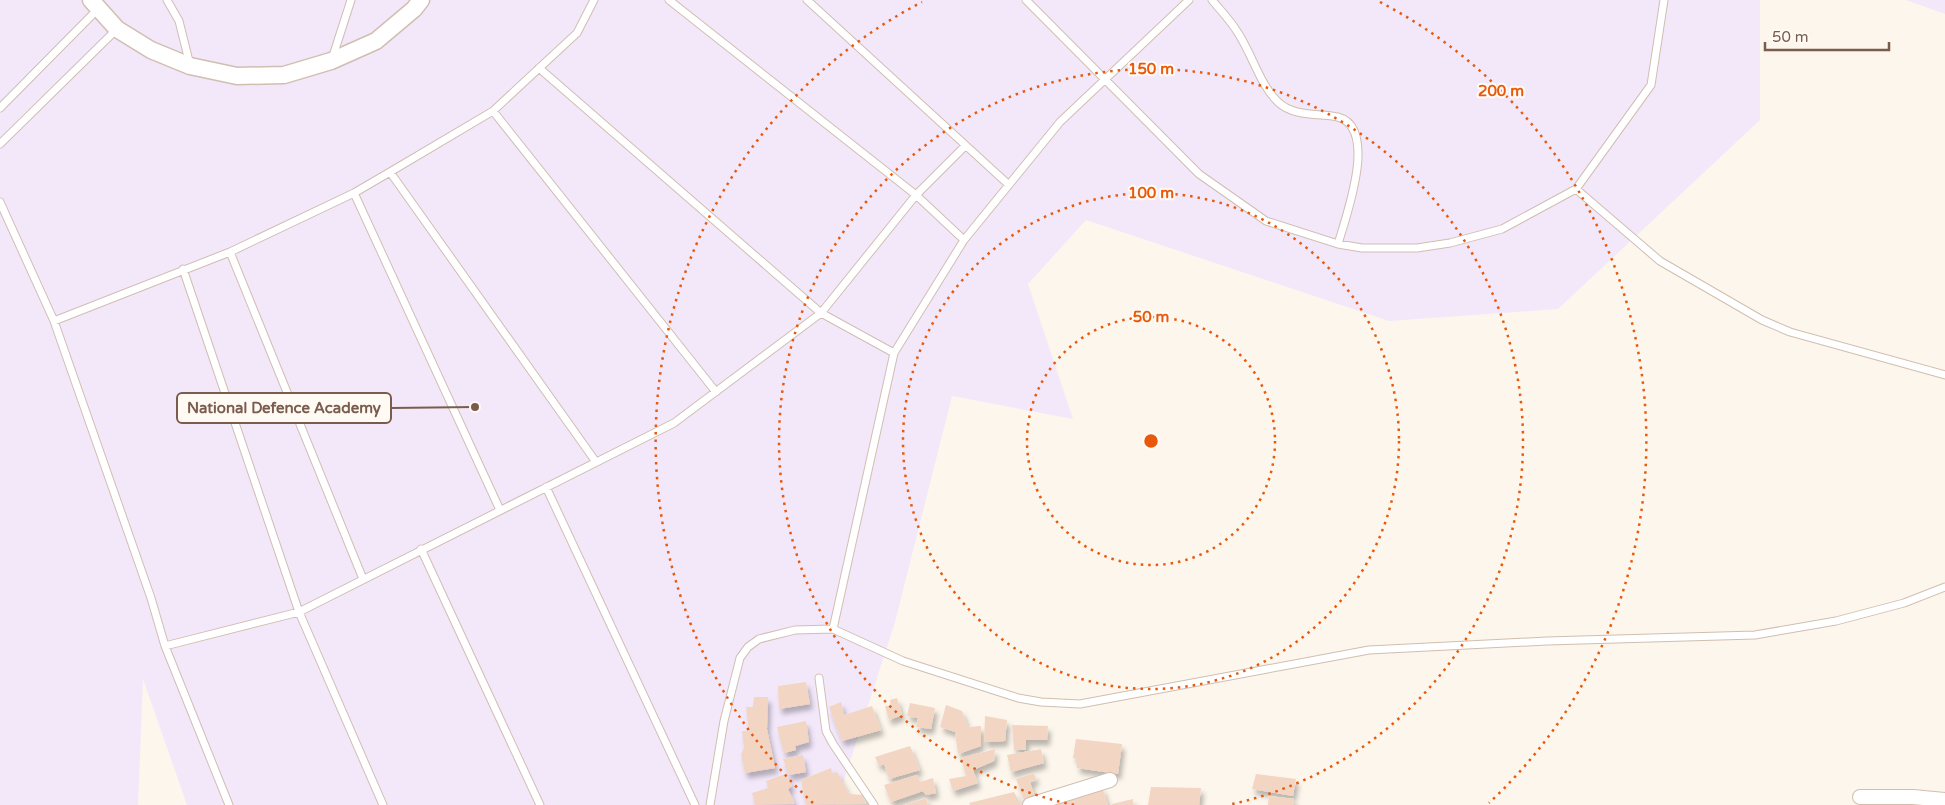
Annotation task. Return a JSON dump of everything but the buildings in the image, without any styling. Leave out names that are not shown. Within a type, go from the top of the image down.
[{"type":"street","points":[[95,4],[117,29],[151,50],[190,66],[236,76],[284,75],[331,61],[376,41],[414,9],[421,0]]},
{"type":"street","points":[[1030,805],[1110,780]]},
{"type":"street","points":[[1860,797],[1913,797],[1945,800]]},
{"type":"lane","points":[[167,0],[179,21],[190,66]]},
{"type":"lane","points":[[331,61],[351,0]]},
{"type":"lane","points":[[54,321],[230,252],[354,194],[493,111],[577,32],[594,0]]},
{"type":"lane","points":[[669,0],[916,195],[964,240]]},
{"type":"lane","points":[[807,0],[1009,185]]},
{"type":"lane","points":[[1026,0],[1199,174],[1266,221],[1338,244],[1362,248],[1417,248],[1450,243],[1502,228],[1576,189],[1651,86],[1664,0]]},
{"type":"lane","points":[[833,629],[894,353],[964,240],[1060,122],[1189,0]]},
{"type":"lane","points":[[1212,0],[1238,32],[1270,93],[1278,103],[1293,111],[1335,116],[1349,123],[1354,130],[1359,145],[1356,180],[1338,244]]},
{"type":"lane","points":[[0,108],[95,4]]},
{"type":"lane","points":[[0,144],[117,29]]},
{"type":"lane","points":[[539,68],[822,313],[894,353]]},
{"type":"lane","points":[[493,111],[716,392]]},
{"type":"lane","points":[[165,646],[299,612],[674,423],[822,313],[916,195],[965,146]]},
{"type":"lane","points":[[390,172],[596,462]]},
{"type":"lane","points":[[1576,189],[1660,261],[1762,320],[1790,332],[1945,375]]},
{"type":"lane","points":[[354,194],[500,510]]},
{"type":"lane","points":[[0,202],[54,321],[151,598],[165,646],[229,805]]},
{"type":"lane","points":[[230,252],[363,579]]},
{"type":"lane","points":[[183,269],[299,612],[383,805]]},
{"type":"lane","points":[[546,486],[695,805]]},
{"type":"lane","points":[[421,549],[540,805]]},
{"type":"lane","points":[[710,805],[724,721],[740,658],[748,647],[759,639],[795,630],[833,629],[903,661],[1018,698],[1041,702],[1080,704],[1369,650],[1547,641],[1755,635],[1836,621],[1904,603],[1945,587]]},
{"type":"lane","points":[[819,678],[826,731],[874,805]]},
{"type":"shaded area","points":[[0,0],[1760,0],[1760,120],[1558,309],[1389,321],[1086,220],[1028,284],[1073,419],[952,396],[895,622],[836,805],[187,805],[143,679],[138,805],[0,805]]},
{"type":"shaded area","points":[[1906,0],[1945,0],[1945,14]]},
{"type":"place","name":"National Defence Academy","points":[[475,407]]}]
